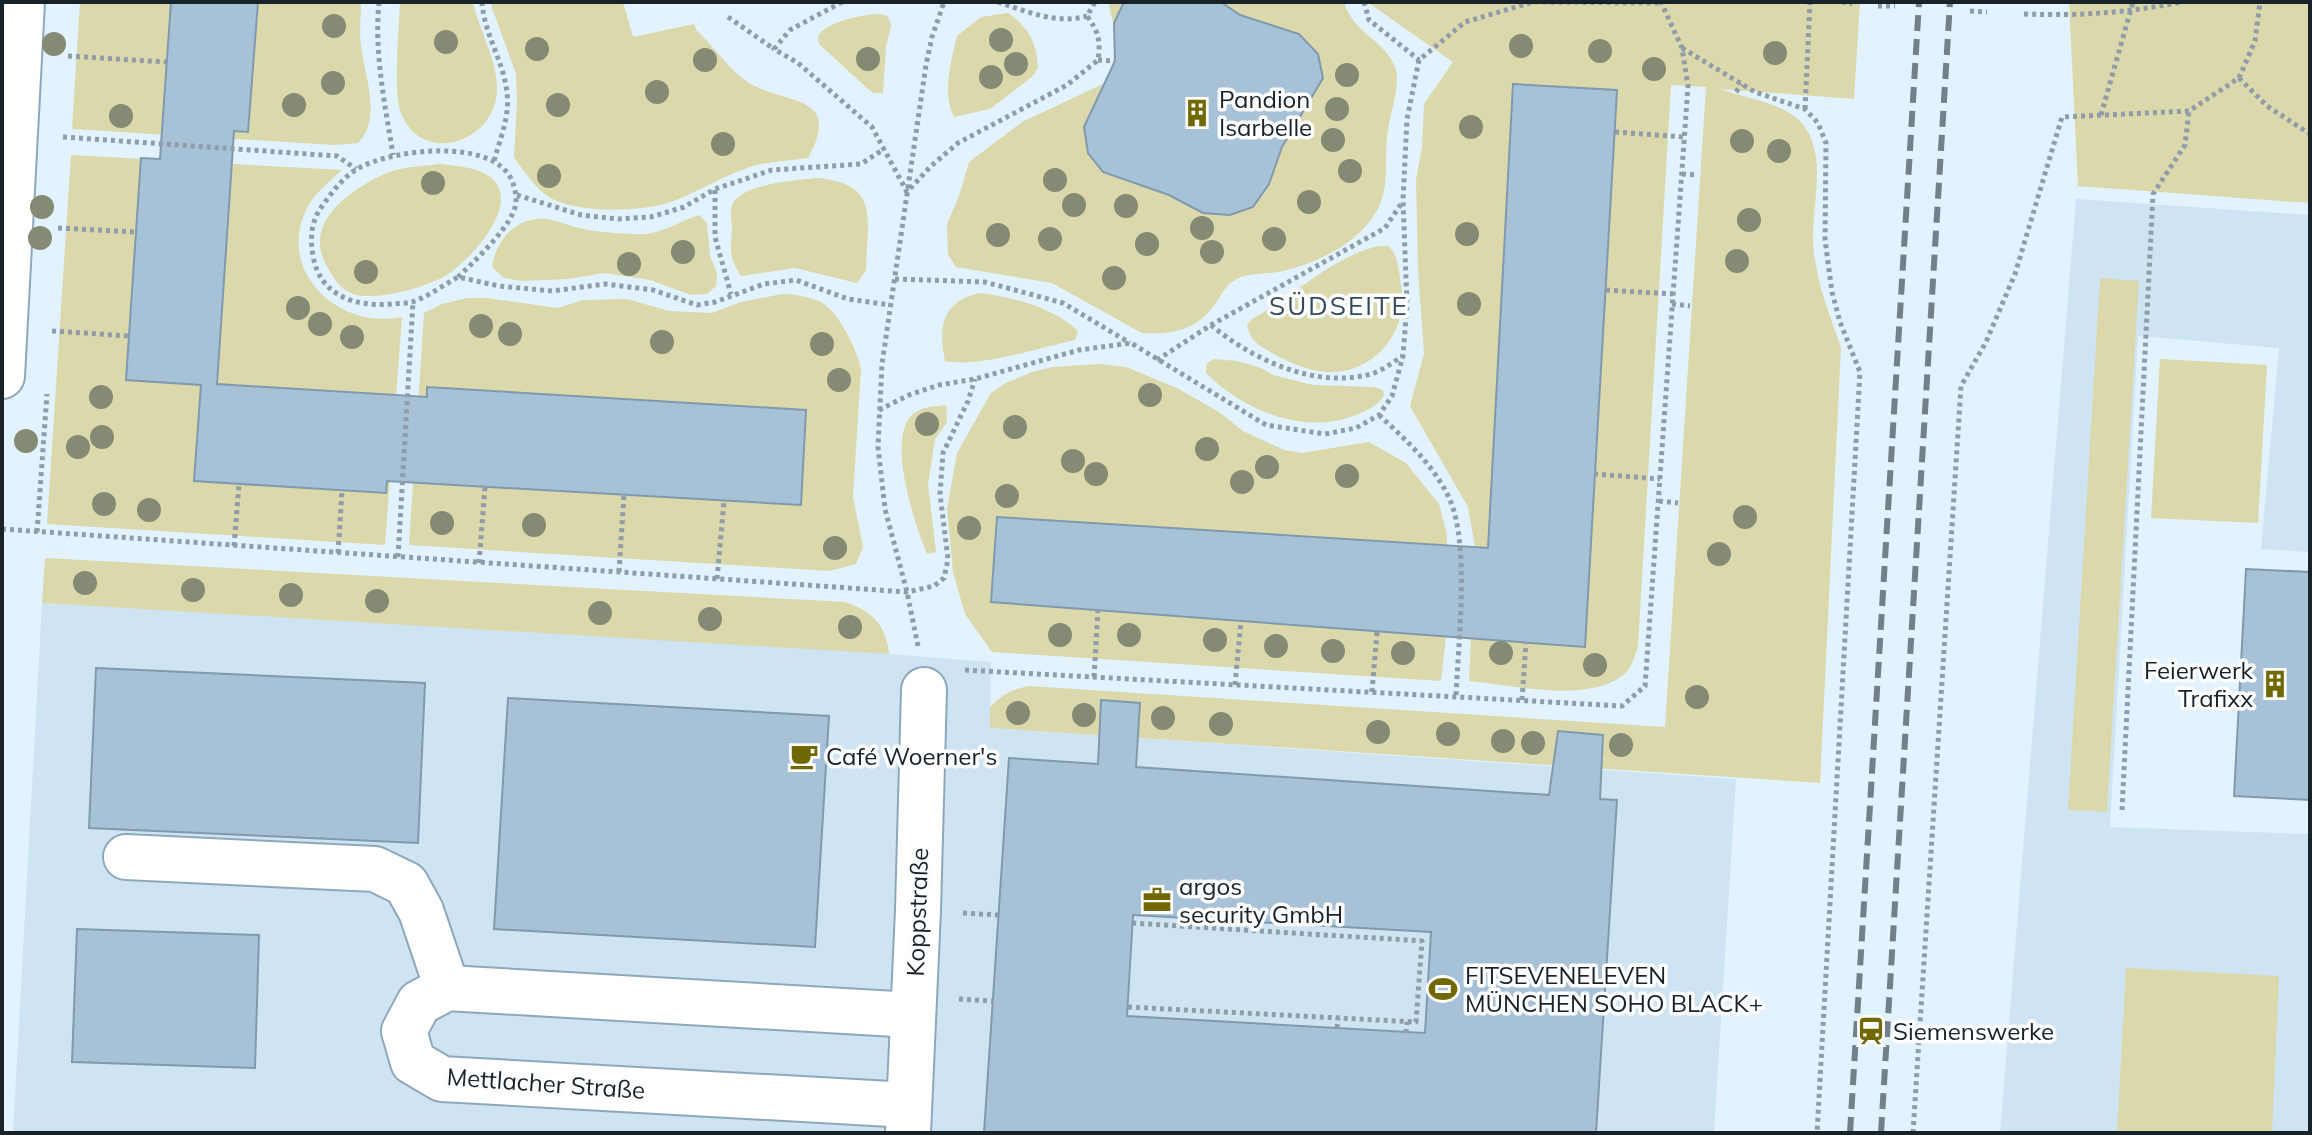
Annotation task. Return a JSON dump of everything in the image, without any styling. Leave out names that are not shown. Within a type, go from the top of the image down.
[{"type":"street","points":[[2,376],[22,2]]},
{"type":"street","name":"Koppstraße","points":[[908,1119],[923,679]]},
{"type":"street","points":[[126,857],[375,869],[406,884],[421,911],[447,988],[913,1015]]},
{"type":"street","name":"Mettlacher Straße","points":[[447,988],[419,1003],[404,1031],[413,1062],[442,1079],[908,1119]]},
{"type":"path","points":[[379,2],[381,83],[393,155]]},
{"type":"path","points":[[482,2],[508,94],[506,119],[494,161]]},
{"type":"path","points":[[774,49],[790,30],[842,2]]},
{"type":"path","points":[[895,279],[985,282],[1063,303],[1266,425],[1325,434],[1356,428],[1379,415],[1392,396],[1403,356],[1407,305],[1403,200],[1407,119],[1419,60],[1465,22],[1533,2],[1662,2],[1682,48],[1688,86],[1645,686],[1622,706],[1094,677],[923,679],[907,592],[885,509],[878,447],[879,410],[890,305],[926,65],[944,2]]},
{"type":"path","points":[[998,2],[1053,19],[1073,20],[1087,16],[1095,2]]},
{"type":"path","points":[[1364,2],[1369,20],[1419,60]]},
{"type":"path","points":[[1805,109],[1810,2]]},
{"type":"path","points":[[1842,2],[1852,4]]},
{"type":"path","points":[[2101,115],[2133,2]]},
{"type":"path","points":[[2024,14],[2083,16],[2130,12],[2182,2]]},
{"type":"path","points":[[1913,1133],[1961,386],[1986,342],[2015,274],[2062,117],[2189,111],[2239,78],[2255,41],[2260,2]]},
{"type":"path","points":[[1878,6],[1895,6]]},
{"type":"path","points":[[1970,11],[1987,12]]},
{"type":"path","points":[[907,192],[958,143],[1067,85],[1098,60],[1101,43],[1097,30],[1087,16]]},
{"type":"path","points":[[728,17],[798,63],[872,127],[907,192]]},
{"type":"path","points":[[1682,48],[1755,92],[1805,109],[1818,123],[1826,143],[1825,240],[1832,292],[1860,372],[1817,1133]]},
{"type":"path","points":[[68,56],[166,62]]},
{"type":"path","points":[[1098,60],[1115,61]]},
{"type":"path","points":[[2239,78],[2267,106],[2310,134]]},
{"type":"path","points":[[1736,92],[1742,84]]},
{"type":"path","points":[[2122,810],[2153,194],[2185,145],[2189,111]]},
{"type":"path","points":[[1615,132],[1684,137]]},
{"type":"path","points":[[63,137],[337,156],[356,169]]},
{"type":"path","points":[[517,195],[581,215],[618,219],[651,217],[684,207],[715,189],[772,170],[861,164],[884,149]]},
{"type":"path","points":[[414,151],[435,152],[465,154],[494,161],[510,176],[517,195],[513,213],[479,257],[458,277],[413,302],[383,305],[354,302],[337,295],[323,283],[315,265],[311,229],[317,213],[334,190],[356,169],[393,155],[414,151]]},
{"type":"path","points":[[1682,174],[1698,175]]},
{"type":"path","points":[[715,189],[715,237],[731,294]]},
{"type":"path","points":[[1157,360],[1211,325],[1385,228],[1403,200]]},
{"type":"path","points":[[58,228],[136,232]]},
{"type":"path","points":[[458,277],[499,286],[552,291],[605,284],[653,290],[697,305],[715,302],[764,284],[796,280],[848,299],[890,305]]},
{"type":"path","points":[[1606,290],[1673,294]]},
{"type":"path","points":[[398,557],[413,302]]},
{"type":"path","points":[[1672,304],[1690,306]]},
{"type":"path","points":[[1211,325],[1237,346],[1263,358],[1304,373],[1339,379],[1374,373],[1403,356]]},
{"type":"path","points":[[52,331],[129,336]]},
{"type":"path","points":[[879,410],[939,385],[975,379],[1079,350],[1131,343]]},
{"type":"path","points":[[2,529],[907,592],[934,586],[944,578],[948,559],[940,494],[943,453],[975,379]]},
{"type":"path","points":[[1379,415],[1430,468],[1454,510],[1461,542],[1456,697]]},
{"type":"path","points":[[1594,474],[1660,479]]},
{"type":"path","points":[[234,546],[239,484]]},
{"type":"path","points":[[479,563],[485,487]]},
{"type":"path","points":[[338,553],[342,491]]},
{"type":"path","points":[[619,572],[624,495]]},
{"type":"path","points":[[717,579],[724,501]]},
{"type":"path","points":[[1659,501],[1678,503]]},
{"type":"path","points":[[1094,677],[1098,610]]},
{"type":"path","points":[[1235,685],[1241,621]]},
{"type":"path","points":[[1372,692],[1377,632]]},
{"type":"path","points":[[1522,700],[1526,642]]},
{"type":"path","points":[[1128,1007],[1416,1022],[1422,941],[1133,923]]},
{"type":"path","points":[[1337,1028],[1338,1018]]},
{"type":"path","points":[[1406,1033],[1407,1022]]},
{"type":"shaded area","points":[[80,2],[361,2],[360,41],[371,110],[365,133],[358,143],[335,145],[72,129]]},
{"type":"shaded area","points":[[400,2],[473,2],[494,65],[497,86],[495,105],[474,133],[458,141],[442,143],[426,140],[412,130],[401,113],[397,76]]},
{"type":"shaded area","points":[[490,2],[623,2],[633,37],[694,24],[697,31],[743,79],[765,91],[806,105],[815,112],[819,122],[817,137],[808,158],[747,168],[655,206],[606,210],[557,201],[538,188],[514,157],[516,74]]},
{"type":"shaded area","points":[[1109,2],[1344,2],[1355,22],[1390,58],[1397,74],[1387,138],[1384,192],[1366,226],[1342,247],[1313,262],[1235,280],[1226,287],[1209,312],[1193,325],[1164,333],[1142,333],[1052,283],[956,267],[948,254],[947,224],[969,162],[1022,122],[1105,83],[1115,49]]},
{"type":"shaded area","points":[[1367,2],[1860,2],[1854,99],[1720,89],[1776,106],[1796,118],[1812,140],[1816,155],[1814,253],[1821,290],[1841,347],[1820,783],[990,728],[990,707],[1008,693],[1029,686],[1665,727],[1706,87],[1671,85],[1638,646],[1633,660],[1619,678],[1586,689],[1546,690],[1469,681],[1475,547],[1468,507],[1410,406],[1424,354],[1416,180],[1422,147],[1424,104],[1453,62]]},
{"type":"shaded area","points":[[2069,2],[2310,2],[2310,203],[2078,186]]},
{"type":"shaded area","points":[[1008,13],[1030,37],[1038,68],[1032,77],[990,109],[954,117],[948,88],[957,36],[981,17]]},
{"type":"shaded area","points":[[879,14],[888,16],[891,26],[886,47],[883,93],[873,93],[819,44],[818,36],[837,23]]},
{"type":"shaded area","points":[[71,155],[342,170],[317,194],[305,212],[299,235],[300,257],[320,293],[337,306],[357,315],[379,319],[402,317],[385,545],[47,524]]},
{"type":"shaded area","points":[[441,164],[478,171],[489,176],[498,187],[501,200],[498,215],[480,244],[457,268],[426,285],[369,296],[344,289],[321,252],[320,236],[334,210],[359,188],[387,173]]},
{"type":"shaded area","points":[[816,178],[851,187],[861,196],[866,207],[866,270],[857,283],[795,268],[741,276],[731,253],[733,203],[739,196],[759,187]]},
{"type":"shaded area","points":[[2076,199],[2310,215],[2310,552],[2261,549],[2279,348],[2138,336],[2110,827],[2310,834],[2310,1133],[2000,1133]]},
{"type":"shaded area","points":[[699,215],[707,223],[710,256],[717,273],[716,286],[707,294],[691,295],[650,280],[604,273],[568,279],[523,281],[504,278],[492,267],[503,239],[526,221],[547,219],[590,230],[646,234]]},
{"type":"shaded area","points":[[1379,246],[1388,246],[1396,259],[1402,303],[1393,334],[1373,358],[1344,371],[1320,371],[1286,360],[1253,339],[1247,324],[1252,319],[1329,268]]},
{"type":"shaded area","points":[[2100,278],[2139,281],[2107,812],[2068,810]]},
{"type":"shaded area","points":[[980,293],[1006,297],[1045,310],[1078,331],[1075,340],[975,362],[945,361],[942,337],[950,309],[967,297]]},
{"type":"shaded area","points":[[782,294],[812,299],[828,307],[846,332],[859,361],[853,497],[863,547],[856,564],[829,571],[409,545],[424,313],[442,304],[467,298],[486,298],[558,308],[583,300],[627,299],[669,311],[712,313],[741,302]]},
{"type":"shaded area","points":[[1214,359],[1237,361],[1273,375],[1313,385],[1374,387],[1383,390],[1384,396],[1370,408],[1334,421],[1314,422],[1274,416],[1237,398],[1206,373],[1207,363]]},
{"type":"shaded area","points":[[2160,359],[2267,365],[2258,523],[2151,518]]},
{"type":"shaded area","points":[[1100,364],[1126,367],[1177,388],[1219,412],[1243,431],[1284,450],[1302,453],[1369,442],[1406,463],[1439,504],[1447,534],[1446,636],[1441,681],[992,652],[965,614],[953,572],[947,509],[957,453],[991,393],[1006,383],[1053,367]]},
{"type":"shaded area","points":[[946,405],[947,422],[935,439],[928,484],[936,552],[927,554],[916,524],[902,464],[904,428],[914,413]]},
{"type":"shaded area","points":[[45,558],[845,602],[876,620],[885,635],[889,654],[42,603]]},
{"type":"shaded area","points":[[42,603],[839,650],[991,662],[990,728],[1736,779],[1714,1133],[13,1133]]},
{"type":"shaded area","points":[[2126,968],[2279,976],[2272,1133],[2117,1133]]},
{"type":"building","points":[[171,2],[258,2],[248,132],[234,131],[217,384],[427,397],[427,387],[806,410],[801,505],[387,481],[386,493],[194,481],[201,385],[126,380],[141,158],[160,159]]},
{"type":"building","name":"Pandion Isarbelle","points":[[1124,2],[1221,2],[1240,15],[1299,34],[1318,54],[1323,78],[1282,147],[1269,184],[1253,207],[1230,215],[1203,213],[1169,195],[1103,172],[1088,153],[1084,127],[1115,61],[1114,23]]},
{"type":"building","points":[[1513,84],[1617,90],[1585,647],[991,602],[997,517],[1488,548]]},
{"type":"building","name":"Feierwerk Trafixx","points":[[2246,569],[2310,572],[2310,800],[2234,796]]},
{"type":"building","points":[[96,668],[425,683],[418,843],[89,828]]},
{"type":"building","points":[[508,698],[829,716],[815,947],[494,929]]},
{"type":"building","points":[[1101,700],[1140,703],[1136,767],[1549,795],[1558,731],[1603,735],[1600,799],[1617,800],[1596,1133],[984,1133],[1009,758],[1098,764]],"holes":[[[1133,915],[1431,932],[1425,1033],[1127,1016]]]},
{"type":"building","points":[[77,929],[259,935],[255,1068],[72,1062]]},
{"type":"railway","points":[[1850,1133],[1919,2]]},
{"type":"railway","points":[[1881,1133],[1950,2]]},
{"type":"place","name":"Pandion Isarbelle","points":[[1197,113]]},
{"type":"place","name":"Feierwerk Trafixx","points":[[2275,684]]},
{"type":"place","name":"Café Woerner's","points":[[804,756]]},
{"type":"place","name":"argos security GmbH","points":[[1157,900]]},
{"type":"place","name":"FITSEVENELEVEN MÜNCHEN SOHO BLACK+","points":[[1443,989]]},
{"type":"place","name":"Siemenswerke","points":[[1871,1031]]},
{"type":"district","name":"SÜDSEITE","points":[[1339,305]]}]
